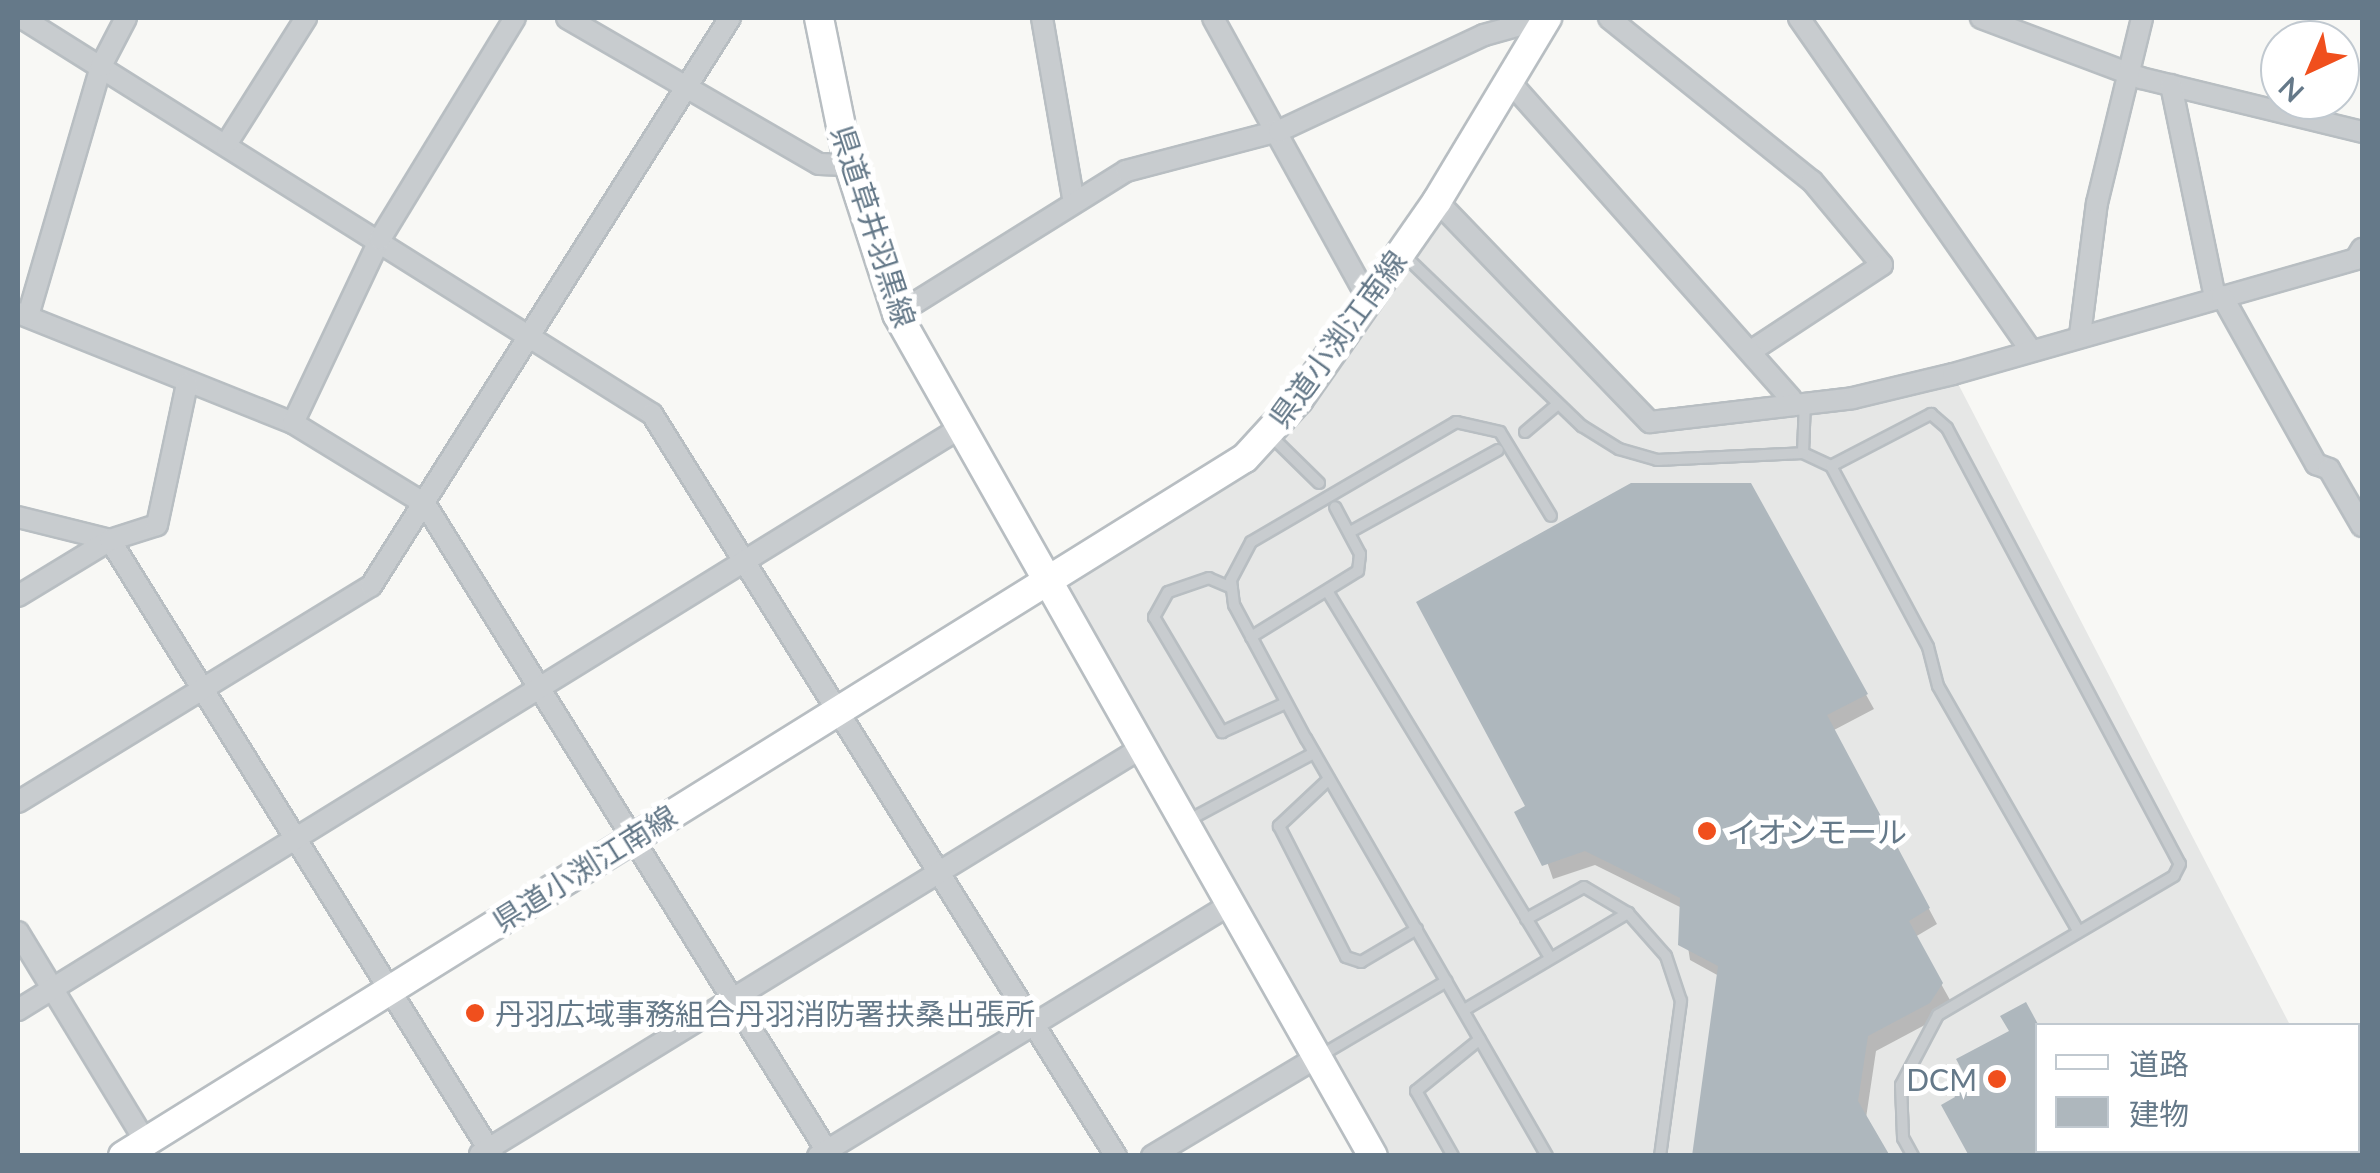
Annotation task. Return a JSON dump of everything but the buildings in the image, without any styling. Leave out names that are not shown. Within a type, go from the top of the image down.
[{"type":"main road","name":"県道草井羽黒線","points":[[818,18],[848,165],[896,314],[1046,580]]},
{"type":"main road","name":"県道小渕江南線","points":[[134,1148],[1046,580],[1181,506],[1268,433],[1368,300],[1437,201],[1546,18]]},
{"type":"main road","points":[[1046,580],[1373,1156]]},
{"type":"street","points":[[22,18],[227,142],[652,414],[1116,1156]]},
{"type":"street","points":[[126,18],[101,66],[23,315],[187,384],[293,423],[425,504],[737,1002],[825,1154],[1232,902]]},
{"type":"street","points":[[227,142],[306,18]]},
{"type":"street","points":[[293,423],[380,239],[515,18]]},
{"type":"street","points":[[567,18],[684,91],[819,164],[848,165]]},
{"type":"street","points":[[18,802],[371,586],[730,18]]},
{"type":"street","points":[[1042,18],[1073,198]]},
{"type":"street","points":[[1212,18],[1279,131],[1368,300]]},
{"type":"street","points":[[896,314],[1073,198],[1126,171],[1279,131],[1484,35],[1546,18]]},
{"type":"street","points":[[1609,18],[1783,154],[1882,265],[1751,351]]},
{"type":"street","points":[[1799,18],[2032,350]]},
{"type":"street","points":[[1981,18],[2126,72],[2362,132]]},
{"type":"street","points":[[2080,335],[2126,72],[2142,18]]},
{"type":"street","points":[[1509,81],[1798,399]]},
{"type":"street","points":[[2171,85],[2219,297],[2316,464],[2330,469],[2362,526]]},
{"type":"street","points":[[1437,201],[1650,422],[1798,399],[1853,398],[2360,260]]},
{"type":"street","points":[[18,596],[110,540],[156,525],[187,384]]},
{"type":"street","points":[[18,1010],[960,428]]},
{"type":"street","points":[[18,517],[110,540],[392,988],[487,1153],[737,1002],[936,872],[1142,747]]},
{"type":"street","points":[[18,932],[52,988],[134,1148]]},
{"type":"street","points":[[1152,1156],[1319,1056]]},
{"type":"lane","points":[[1401,252],[1558,404],[1619,448],[1657,460],[1804,453],[1831,466],[1928,647],[1938,686],[2077,929]]},
{"type":"lane","points":[[1798,399],[1804,453]]},
{"type":"lane","points":[[1525,432],[1558,404]]},
{"type":"lane","points":[[1831,466],[1931,414],[1947,428],[2180,864],[2174,876],[2077,929],[1938,1015],[1901,1085],[1903,1138],[1914,1156]]},
{"type":"lane","points":[[1547,1156],[1286,703],[1251,637],[1232,588],[1251,542],[1456,422],[1500,432],[1551,516]]},
{"type":"lane","points":[[1268,433],[1319,483]]},
{"type":"lane","points":[[1350,532],[1498,450]]},
{"type":"lane","points":[[1251,637],[1330,594],[1358,571],[1350,532],[1334,508]]},
{"type":"lane","points":[[1232,588],[1209,578],[1168,592],[1154,617],[1222,732],[1286,703]]},
{"type":"lane","points":[[1330,594],[1550,958]]},
{"type":"lane","points":[[1186,822],[1314,753]]},
{"type":"lane","points":[[1329,780],[1279,826],[1346,957],[1361,962],[1417,929]]},
{"type":"lane","points":[[1526,918],[1584,887],[1628,913],[1666,956],[1681,1001],[1660,1156]]},
{"type":"lane","points":[[1464,1010],[1628,913]]},
{"type":"lane","points":[[1319,1056],[1447,981]]},
{"type":"lane","points":[[1453,1156],[1416,1092],[1480,1039]]},
{"type":"shaded area","points":[[1437,201],[1650,422],[1953,374],[2289,1023],[2035,1023],[2035,1153],[2357,1155],[1370,1155],[1046,581],[1245,458]]},
{"type":"place","name":"イオンモール","points":[[1707,831]]},
{"type":"place","name":"丹羽広域事務組合丹羽消防署扶桑出張所","points":[[475,1013]]},
{"type":"place","name":"DCM","points":[[1997,1079]]}]
